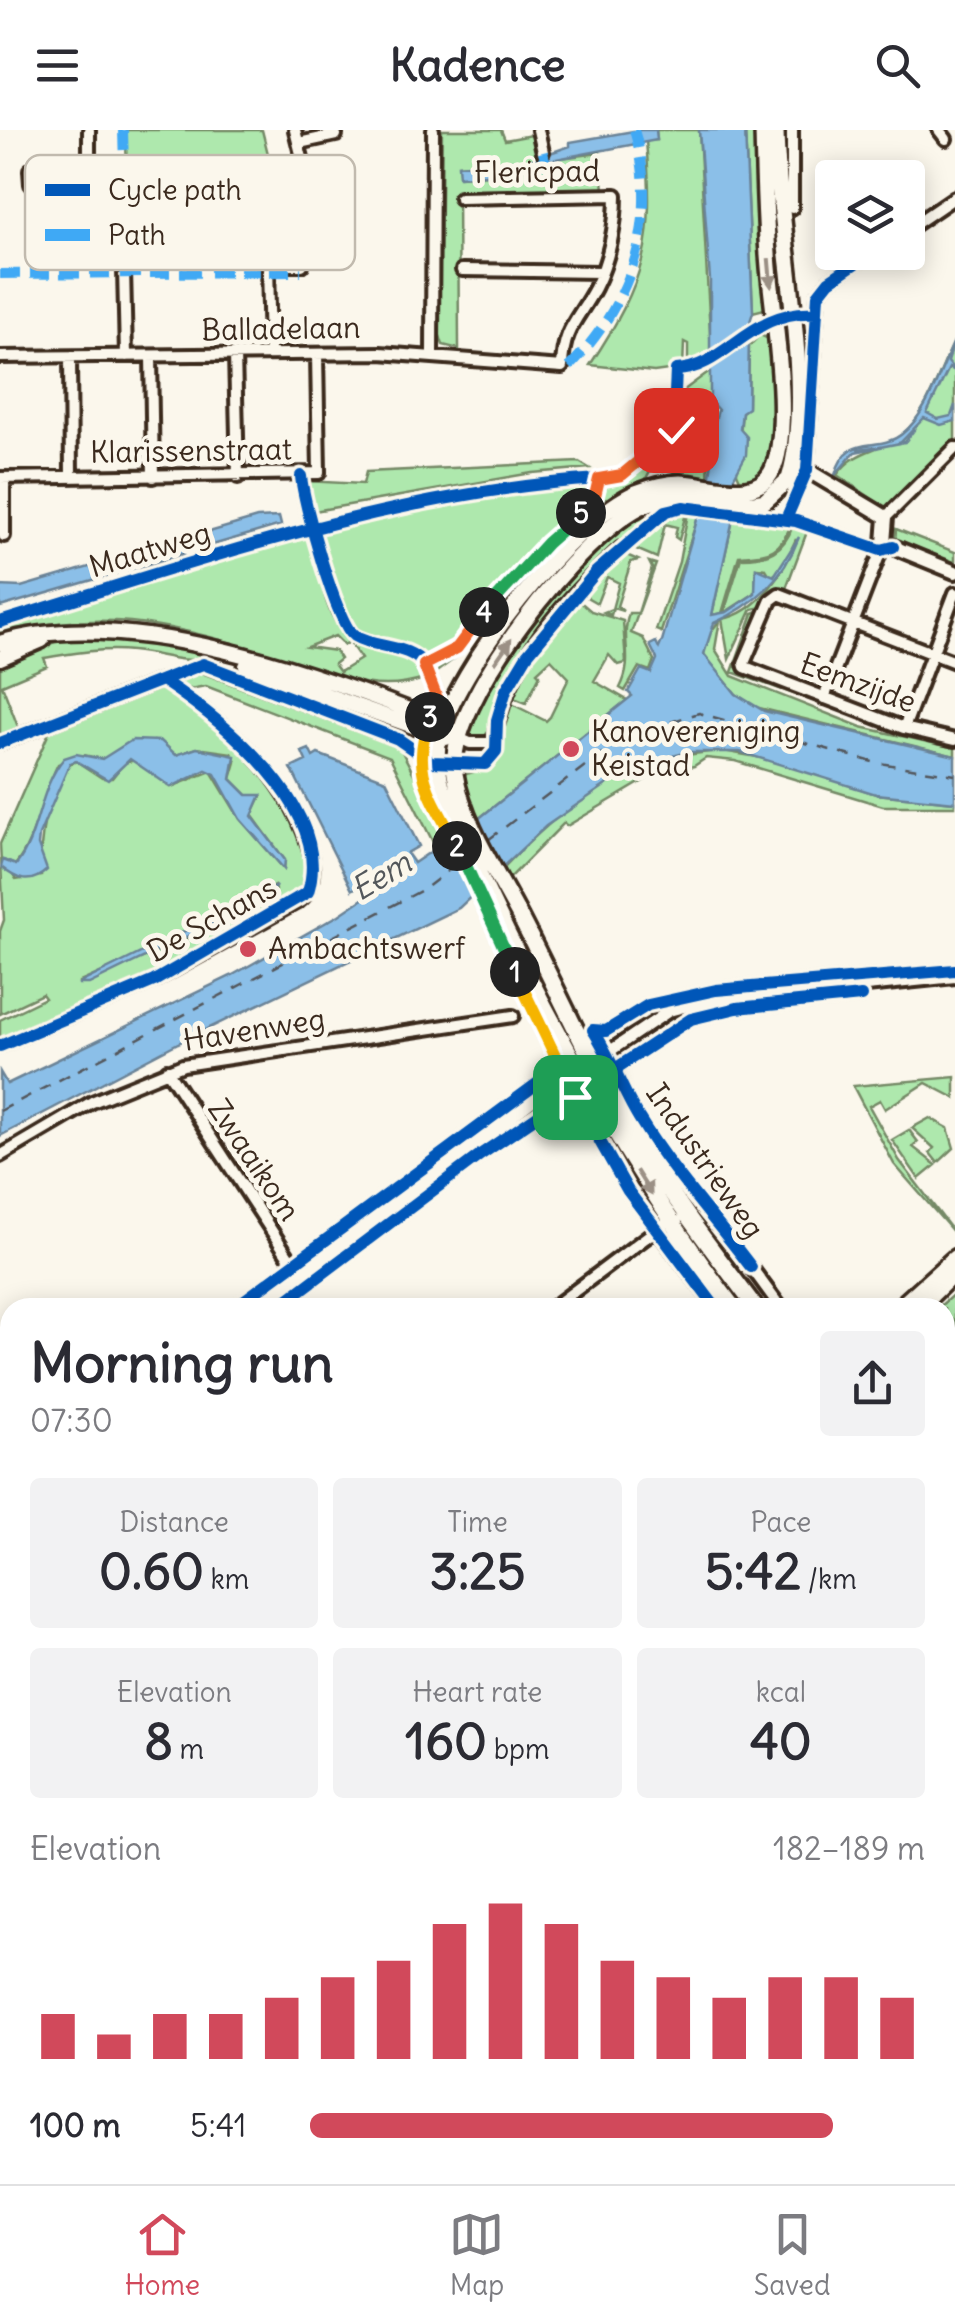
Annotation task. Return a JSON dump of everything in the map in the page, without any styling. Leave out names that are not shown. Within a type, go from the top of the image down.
[{"type":"main road","points":[[739,496],[766,481],[778,444],[778,363],[763,130]]},
{"type":"main road","points":[[0,642],[52,636],[142,634],[213,651],[447,733],[499,627],[585,530],[617,504],[648,488],[772,499],[789,479],[794,456],[795,356],[779,208],[776,130]]},
{"type":"main road","points":[[0,658],[52,636]]},
{"type":"main road","name":"Industrieweg","points":[[447,733],[465,825],[494,882],[632,1134],[749,1298]]},
{"type":"main road","name":"Industrieweg","points":[[494,882],[578,1069],[662,1225],[725,1298]]},
{"type":"main road","points":[[909,1298],[955,1257]]},
{"type":"main road","points":[[929,1298],[955,1273]]},
{"type":"street","points":[[296,130],[302,155]]},
{"type":"street","points":[[432,355],[433,130]]},
{"type":"street","points":[[538,130],[543,152]]},
{"type":"street","points":[[792,130],[792,208]]},
{"type":"street","points":[[299,143],[336,135]]},
{"type":"street","name":"Flericpad","points":[[460,198],[616,195],[612,236],[601,272]]},
{"type":"street","points":[[925,217],[955,197]]},
{"type":"street","points":[[124,270],[126,356]]},
{"type":"street","points":[[268,270],[270,354]]},
{"type":"street","points":[[462,270],[601,272]]},
{"type":"street","points":[[845,270],[818,295],[807,470],[886,517]]},
{"type":"street","name":"Balladelaan","points":[[0,356],[432,355],[562,367],[563,338],[601,272]]},
{"type":"street","points":[[235,354],[238,476]]},
{"type":"street","name":"Klarissenstraat","points":[[7,536],[2,478],[319,473],[318,354]]},
{"type":"street","points":[[70,356],[72,477]]},
{"type":"street","points":[[151,356],[153,477]]},
{"type":"street","points":[[824,698],[884,543],[886,517],[955,448]]},
{"type":"street","points":[[884,543],[955,572]]},
{"type":"street","points":[[447,733],[470,743],[494,743],[501,704],[514,675],[562,609],[621,548]]},
{"type":"street","points":[[904,728],[955,593]]},
{"type":"street","name":"Eemzijde","points":[[853,623],[776,594],[745,667],[904,728],[955,740]]},
{"type":"street","points":[[853,623],[955,662]]},
{"type":"street","name":"De Schans","points":[[0,743],[162,680],[248,750],[280,784],[304,832],[312,866],[309,888],[299,901],[154,981],[0,1046]]},
{"type":"street","points":[[271,1298],[578,1069],[670,1011],[699,1002],[955,976]]},
{"type":"street","name":"Havenweg","points":[[0,1156],[92,1102],[166,1070],[512,1016]]},
{"type":"street","name":"Zwaaikom","points":[[166,1070],[301,1276]]},
{"type":"street","points":[[565,1298],[662,1225],[694,1226]]},
{"type":"street","name":"Industrieweg","points":[[662,1225],[709,1298]]},
{"type":"street","name":"Industrieweg","points":[[740,1286],[753,1270],[774,1298]]},
{"type":"green space","points":[[126,130],[262,130],[268,155],[126,155]]},
{"type":"green space","points":[[442,130],[501,130],[505,140],[537,134],[541,155],[534,160],[459,165],[460,177],[507,174],[552,159],[600,153],[604,189],[458,193],[459,349],[443,345],[439,333]]},
{"type":"green space","points":[[656,130],[699,130],[711,352],[688,366],[688,344],[684,342],[683,368],[654,372],[590,365],[624,308],[642,259],[649,207],[646,141],[657,140]]},
{"type":"green space","points":[[745,130],[758,130],[768,308],[753,312]]},
{"type":"green space","points":[[760,335],[771,340],[776,400],[774,443],[758,475],[742,484],[737,473],[742,412],[748,407],[749,346]]},
{"type":"green space","points":[[955,340],[955,441],[889,510],[837,475],[851,460],[892,441],[911,426]]},
{"type":"green space","points":[[711,370],[710,401],[706,404],[701,399],[685,414],[701,432],[710,427],[708,481],[668,470],[669,464],[678,464],[678,454],[670,453],[677,447],[674,443],[659,454],[643,484],[597,511],[544,555],[463,652],[431,676],[429,666],[463,646],[485,614],[543,550],[594,505],[605,482],[623,478],[674,439],[678,430],[676,396]]},
{"type":"green space","points":[[579,462],[589,468],[532,473],[314,511],[305,481],[363,484],[366,472]]},
{"type":"green space","points":[[588,481],[593,487],[587,500],[535,547],[455,643],[423,660],[358,633],[339,610],[328,579],[318,531],[321,528],[480,494]]},
{"type":"green space","points":[[671,502],[689,505],[661,511],[604,559],[514,668],[490,731],[483,737],[472,736],[467,729],[483,697],[524,629],[550,595],[607,537],[639,516]]},
{"type":"green space","points":[[686,513],[679,540],[675,537],[677,527],[665,524],[657,558],[631,547],[668,516]]},
{"type":"green space","points":[[688,513],[699,514],[661,632],[656,630],[679,562]]},
{"type":"green space","points":[[733,519],[791,525],[771,551],[739,556],[722,613],[712,615]]},
{"type":"green space","points":[[793,525],[808,529],[785,591],[772,591],[762,607],[752,609],[729,659],[722,619],[759,599],[786,564],[796,539],[782,569],[771,577],[766,569],[756,568],[755,593],[724,613],[741,558],[773,552],[785,542]]},
{"type":"green space","points":[[896,529],[955,552],[955,565],[895,542]]},
{"type":"green space","points":[[310,531],[324,595],[337,625],[359,644],[412,660],[424,679],[387,685],[353,681],[222,640],[139,623],[80,621],[0,632],[0,619],[52,601]],"holes":[[[335,636],[344,645],[349,642],[361,659],[340,672],[334,664],[340,659],[335,651],[307,647]]]},
{"type":"green space","points":[[624,554],[638,560],[631,562],[617,606],[623,611],[613,608],[611,615],[604,612],[612,609],[619,583],[607,577],[597,603],[583,595]]},
{"type":"green space","points":[[649,562],[656,564],[631,633],[643,638],[654,660],[650,671],[639,667],[625,691],[620,688],[626,668],[627,622],[629,613],[638,613],[652,568]]},
{"type":"green space","points":[[578,600],[591,611],[623,621],[626,663],[618,665],[609,655],[594,681],[627,700],[572,744],[564,740],[561,743],[567,748],[477,820],[462,775],[485,769],[495,761],[508,702],[546,721],[550,717],[569,678],[551,659],[537,672],[540,675],[526,703],[514,698],[524,669]]},
{"type":"green space","points":[[761,610],[736,667],[818,699],[816,702],[732,672],[753,613]]},
{"type":"green space","points":[[720,620],[715,649],[732,676],[861,727],[955,748],[955,756],[755,707],[736,694],[704,655],[706,638]]},
{"type":"green space","points":[[117,637],[188,648],[210,659],[110,650],[44,658],[47,666],[2,685],[20,732],[0,739],[0,661],[55,642]]},
{"type":"green space","points":[[202,673],[400,748],[449,840],[436,848],[390,757],[206,686],[184,690],[177,680]]},
{"type":"green space","points":[[158,684],[170,689],[244,750],[280,791],[303,838],[303,893],[151,980],[0,1043],[0,1020],[45,998],[42,994],[0,1014],[0,931],[4,920],[0,844],[51,728]],"holes":[[[154,741],[176,755],[197,748],[231,753],[236,762],[231,779],[247,795],[261,796],[252,815],[285,860],[284,869],[240,819],[211,771],[171,787],[135,760],[124,763],[112,778],[102,778],[76,761],[57,781],[51,796],[43,830],[41,876],[16,880],[3,860],[15,865],[22,855],[58,764],[84,755],[102,759]],[[274,886],[275,890],[266,898],[173,946],[78,983],[170,942]]]},
{"type":"green space","points":[[723,751],[774,760],[876,794],[955,802],[955,806],[883,806],[735,761],[706,758],[694,766],[655,774],[567,826],[564,823],[507,881],[501,870],[550,823],[600,787],[656,762]]},
{"type":"green space","points":[[955,1077],[955,1098],[926,1083],[885,1109],[880,1100],[869,1106],[899,1160],[955,1234],[894,1164],[853,1086]]},
{"type":"green space","points":[[930,1118],[948,1128],[954,1148],[938,1163],[930,1153],[934,1148],[912,1128]]},
{"type":"green space","points":[[909,1130],[918,1142],[913,1147],[936,1165],[919,1179],[892,1140]]},
{"type":"water","points":[[656,130],[657,140],[551,160],[510,173],[459,177],[458,165],[517,160],[518,164],[570,146],[570,142]]},
{"type":"water","points":[[699,130],[745,130],[753,312],[749,325],[748,408],[742,412],[740,429],[747,437],[746,455],[734,477],[733,519],[712,615],[727,612],[755,593],[756,568],[774,576],[799,537],[785,566],[766,589],[714,623],[704,654],[736,694],[764,711],[955,756],[955,802],[876,794],[740,752],[688,752],[634,766],[546,826],[459,908],[178,1043],[0,1136],[0,1072],[7,1084],[231,976],[339,915],[404,871],[397,860],[352,890],[291,768],[306,761],[302,752],[309,749],[313,757],[318,754],[386,780],[419,846],[407,853],[414,863],[477,820],[632,696],[628,692],[641,669],[651,673],[657,659],[650,645],[656,642],[659,648],[662,641],[710,475],[712,462],[706,454],[718,410],[710,401],[710,280]]},
{"type":"water","points":[[955,339],[948,362],[955,371],[949,368],[927,413],[938,419],[951,416],[955,405],[955,421],[941,425],[924,418],[900,443],[855,452],[835,475],[847,453],[892,440],[911,425],[927,403]]},
{"type":"water","points":[[279,517],[281,525],[0,607],[0,586],[21,587],[257,518]]},
{"type":"water","points":[[132,740],[161,741],[176,755],[197,748],[235,756],[231,779],[247,795],[261,795],[252,816],[285,860],[284,869],[240,819],[215,774],[206,770],[171,787],[130,759],[108,780],[76,761],[70,763],[39,835],[38,845],[47,870],[29,880],[1,867],[3,860],[16,865],[24,853],[49,784],[64,758],[76,754],[102,759]]},
{"type":"water","points":[[276,886],[266,898],[89,984],[78,984]]},
{"type":"pier","points":[[754,325],[754,341],[707,373],[706,357]]},
{"type":"waterway","points":[[898,443],[905,442],[914,430]]},
{"type":"waterway","points":[[858,449],[875,447]]},
{"type":"ferry route","points":[[488,840],[623,737],[699,713],[873,762],[955,775]]},
{"type":"ferry route","points":[[0,1111],[426,888],[466,857]]},
{"type":"marked path","points":[[123,130],[124,155]]},
{"type":"marked path","points":[[569,367],[610,315],[635,258],[644,195],[634,130]]},
{"type":"marked path","points":[[543,152],[547,168]]},
{"type":"marked path","points":[[0,274],[301,272]]},
{"type":"cycle path","points":[[786,519],[807,470],[818,295],[845,270]]},
{"type":"cycle path","points":[[708,1298],[628,1191],[575,1097],[424,780],[419,751],[437,696],[424,665],[460,645],[478,618],[535,556],[591,504],[599,479],[622,475],[673,436],[676,370],[709,360],[774,320],[816,313]]},
{"type":"cycle path","points":[[301,476],[322,560],[347,626],[354,636],[410,653],[424,665]]},
{"type":"cycle path","name":"Maatweg","points":[[0,622],[221,554],[371,514],[522,486],[599,479]]},
{"type":"cycle path","points":[[0,743],[203,664],[398,739],[431,762],[485,764],[496,751],[497,720],[506,690],[527,655],[596,572],[666,511],[683,507],[796,521],[881,550],[893,547]]},
{"type":"cycle path","points":[[0,1046],[154,981],[308,892],[312,860],[305,829],[289,799],[241,743],[162,680]]},
{"type":"cycle path","points":[[593,1030],[606,1031],[648,1005],[716,990],[955,970]]},
{"type":"cycle path","points":[[618,1067],[691,1019],[737,1008],[861,996]]},
{"type":"cycle path","points":[[593,1030],[651,1138],[751,1267]]},
{"type":"cycle path","points":[[248,1298],[542,1080],[556,1059]]},
{"type":"cycle path","points":[[290,1298],[480,1155],[561,1100],[584,1095],[617,1072]]},
{"type":"place","name":"Kanovereniging Keistad","points":[[571,749]]},
{"type":"place","name":"Ambachtswerf","points":[[248,949]]},
{"type":"route","points":[[575,1097],[421,772],[419,751],[436,701],[424,665],[460,645],[478,618],[547,543],[591,504],[599,479],[622,475],[674,436],[676,430]]},
{"type":"water label","name":"Eem","points":[[381,876]]}]
